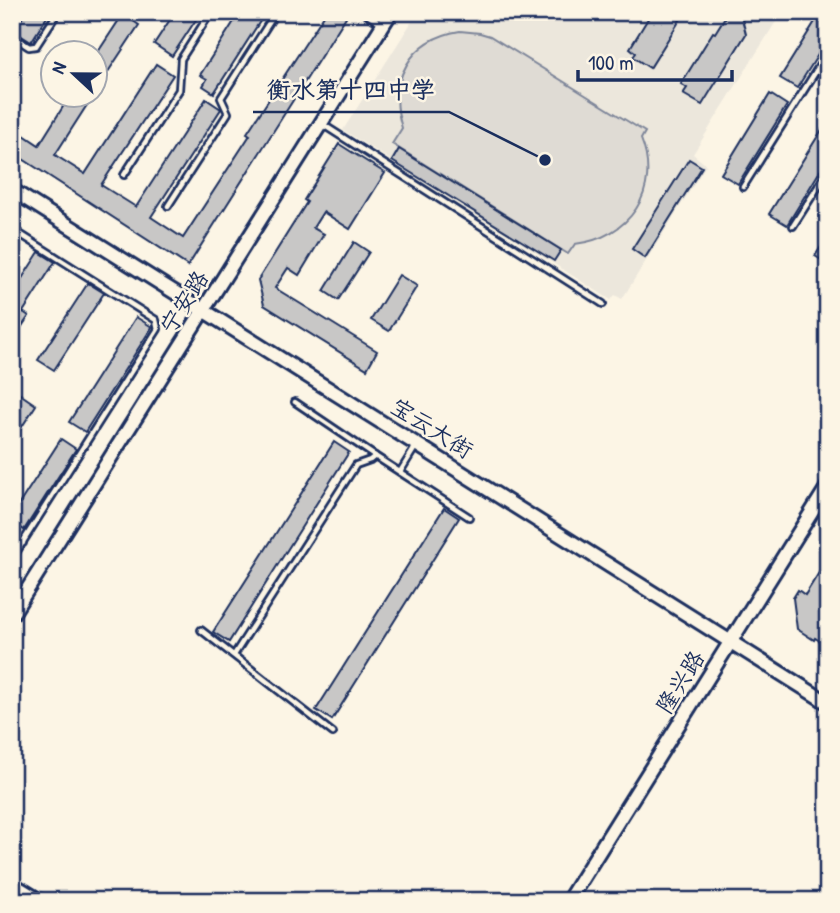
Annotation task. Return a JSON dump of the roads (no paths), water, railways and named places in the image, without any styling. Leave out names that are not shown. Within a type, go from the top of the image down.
[{"type":"street","name":"宁安路","points":[[12,614],[391,12]]},
{"type":"street","name":"宝云大街","points":[[12,190],[828,703]]},
{"type":"street","name":"隆兴路","points":[[568,901],[828,486]]},
{"type":"street","points":[[12,884],[40,901]]},
{"type":"lane","points":[[12,36],[29,47],[36,46],[58,12]]},
{"type":"lane","points":[[124,175],[179,90],[181,59],[211,12]]},
{"type":"lane","points":[[168,206],[228,113],[220,98],[276,12]]},
{"type":"lane","points":[[363,12],[383,25]]},
{"type":"lane","points":[[743,187],[828,52]]},
{"type":"lane","points":[[321,123],[603,304]]},
{"type":"lane","points":[[793,226],[828,171]]},
{"type":"lane","points":[[12,229],[156,320],[158,329],[12,559]]},
{"type":"lane","points":[[295,402],[470,517]]},
{"type":"lane","points":[[400,472],[418,444]]},
{"type":"lane","points":[[234,656],[356,465],[375,456]]},
{"type":"lane","points":[[12,537],[23,543]]},
{"type":"lane","points":[[201,630],[333,733]]},
{"type":"place","name":"衡水第十四中学","points":[[545,160]]}]
